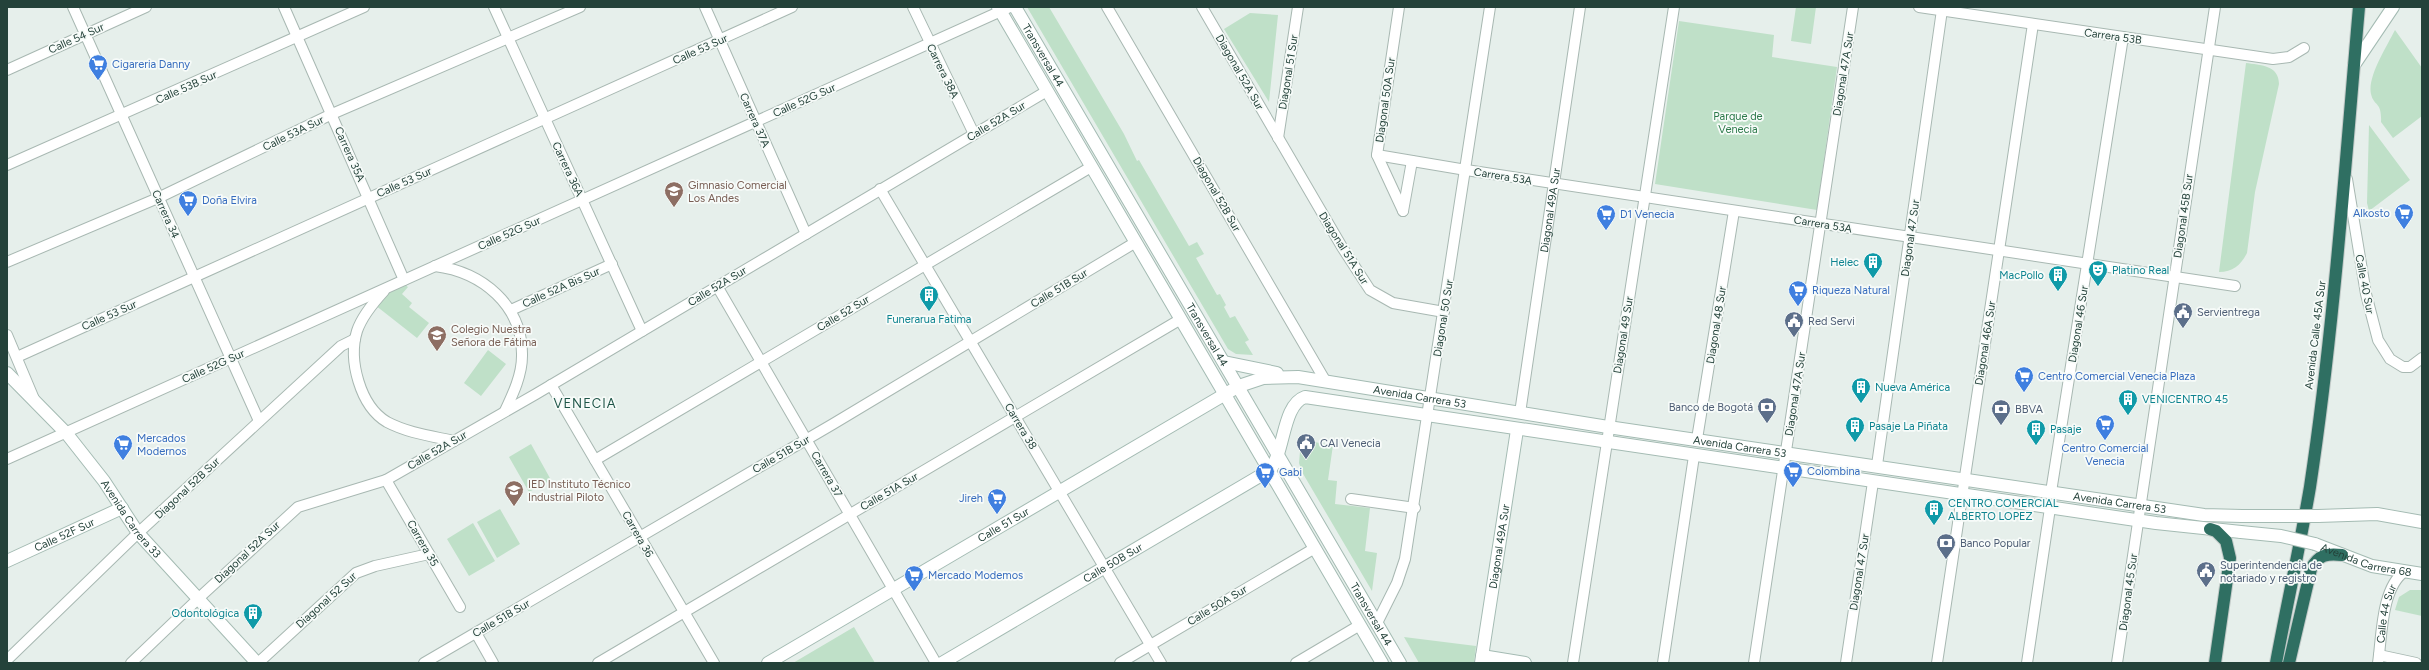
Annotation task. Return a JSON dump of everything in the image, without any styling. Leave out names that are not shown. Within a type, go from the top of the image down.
[{"type":"highway","name":"Avenida Calle 45A Sur","points":[[2276,663],[2310,480],[2335,275],[2359,7]]},
{"type":"highway","points":[[2210,529],[2216,531],[2226,540],[2230,558],[2215,663]]},
{"type":"highway","points":[[2289,663],[2305,589],[2314,562],[2325,555],[2342,555]]},
{"type":"main road","name":"Transversal 44","points":[[1015,7],[1400,663]]},
{"type":"main road","points":[[2354,65],[2393,7]]},
{"type":"main road","name":"Transversal 44","points":[[1003,9],[1047,91],[1382,663]]},
{"type":"main road","points":[[1224,362],[1298,377]]},
{"type":"main road","name":"Avenida Carrera 33","points":[[7,373],[65,433],[104,481],[138,533],[258,663]]},
{"type":"main road","name":"Avenida Carrera 53","points":[[1238,386],[1263,378],[1298,377],[1608,427],[1877,465],[2204,515],[2318,516],[2376,514],[2422,522]]},
{"type":"main road","name":"Calle 51 Sur","points":[[768,663],[1238,386]]},
{"type":"main road","name":"Avenida Carrera 53","points":[[1278,456],[1293,406],[1305,397],[1517,430],[2138,521],[2240,532]]},
{"type":"main road","name":"Diagonal 49A Sur","points":[[1482,660],[1517,430]]},
{"type":"main road","name":"Calle 50B Sur","points":[[942,663],[1270,470],[1278,456]]},
{"type":"main road","name":"Calle 52F Sur","points":[[7,562],[122,508]]},
{"type":"main road","name":"Avenida Carrera 68","points":[[2240,532],[2281,536],[2315,544],[2372,566],[2422,574]]},
{"type":"main road","points":[[1482,660],[1525,663]]},
{"type":"street","name":"Carrera 34","points":[[73,7],[259,422]]},
{"type":"street","name":"Calle 54 Sur","points":[[7,70],[146,7]]},
{"type":"street","name":"Carrera 35A","points":[[284,7],[369,197],[404,280]]},
{"type":"street","name":"Calle 53B Sur","points":[[7,165],[122,116],[364,7]]},
{"type":"street","name":"Carrera 36A","points":[[494,7],[642,331]]},
{"type":"street","name":"Calle 53A Sur","points":[[7,262],[158,198],[332,114],[509,40],[580,7]]},
{"type":"street","name":"Carrera 37A","points":[[705,7],[806,234]]},
{"type":"street","name":"Calle 53 Sur","points":[[17,357],[792,7]]},
{"type":"street","name":"Carrera 38A","points":[[913,7],[974,134]]},
{"type":"street","name":"Diagonal 52B Sur","points":[[1108,7],[1326,382]]},
{"type":"street","name":"Diagonal 52A Sur","points":[[1202,7],[1278,138]]},
{"type":"street","name":"Diagonal 51 Sur","points":[[1278,138],[1298,7]]},
{"type":"street","name":"Diagonal 50A Sur","points":[[1398,7],[1377,155],[1403,211],[1412,161]]},
{"type":"street","name":"Diagonal 50 Sur","points":[[1377,623],[1401,573],[1415,508],[1490,7]]},
{"type":"street","name":"Diagonal 49A Sur","points":[[1520,413],[1580,7]]},
{"type":"street","name":"Diagonal 49 Sur","points":[[1574,663],[1608,427],[1674,7]]},
{"type":"street","name":"Diagonal 47A Sur","points":[[1754,663],[1853,7]]},
{"type":"street","name":"Carrera 53B","points":[[1919,7],[2208,50],[2279,59],[2289,57],[2304,48]]},
{"type":"street","name":"Diagonal 45B Sur","points":[[2138,521],[2214,7]]},
{"type":"street","name":"Calle 52G Sur","points":[[7,459],[756,122],[1003,9]]},
{"type":"street","name":"Diagonal 47 Sur","points":[[1877,465],[1942,10]]},
{"type":"street","name":"Diagonal 46A Sur","points":[[1937,663],[2033,24]]},
{"type":"street","name":"Diagonal 46 Sur","points":[[2051,492],[2122,37]]},
{"type":"street","name":"Calle 52A Sur","points":[[386,480],[551,385],[1047,91]]},
{"type":"street","name":"Diagonal 51A Sur","points":[[1278,138],[1342,247],[1370,290],[1393,303],[1444,312]]},
{"type":"street","name":"Carrera 53A","points":[[1377,155],[1734,211],[2236,286]]},
{"type":"street","name":"Calle 52 Sur","points":[[595,460],[1092,167]]},
{"type":"street","name":"Calle 40 Sur","points":[[2345,169],[2366,294],[2378,340],[2387,356],[2397,365],[2410,367],[2422,358]]},
{"type":"street","name":"Carrera 38","points":[[880,189],[1161,663]]},
{"type":"street","name":"Diagonal 48 Sur","points":[[1697,439],[1734,211]]},
{"type":"street","name":"Calle 51B Sur","points":[[424,663],[806,439],[1136,242]]},
{"type":"street","name":"Calle 52A Bis Sur","points":[[511,310],[612,264]]},
{"type":"street","points":[[434,266],[455,269],[478,280],[497,293],[511,310],[521,337],[522,357],[516,385],[505,411]]},
{"type":"street","name":"Carrera 37","points":[[717,286],[936,663]]},
{"type":"street","points":[[386,288],[366,314],[355,339],[357,378],[370,405],[385,421],[409,432],[454,441]]},
{"type":"street","name":"Calle 51A Sur","points":[[598,663],[1181,319]]},
{"type":"street","points":[[7,335],[36,402]]},
{"type":"street","name":"Diagonal 52B Sur","points":[[7,660],[138,533],[341,346],[355,339]]},
{"type":"street","name":"Carrera 36","points":[[551,385],[714,663]]},
{"type":"street","points":[[1663,663],[1694,456]]},
{"type":"street","name":"Diagonal 52A Sur","points":[[131,663],[298,507],[386,480]]},
{"type":"street","name":"Carrera 35","points":[[386,480],[460,606]]},
{"type":"street","name":"Diagonal 47 Sur","points":[[1846,663],[1873,482]]},
{"type":"street","points":[[1352,499],[1415,508]]},
{"type":"street","points":[[2027,663],[2050,508]]},
{"type":"street","name":"Diagonal 45 Sur","points":[[2117,663],[2138,521]]},
{"type":"street","name":"Calle 50A Sur","points":[[1120,663],[1315,548]]},
{"type":"street","name":"Diagonal 52 Sur","points":[[258,663],[356,573],[375,566],[429,554]]},
{"type":"street","name":"Calle 44 Sur","points":[[2378,659],[2389,592],[2394,581],[2405,571]]},
{"type":"street","points":[[1296,663],[1360,625]]},
{"type":"street","points":[[476,633],[493,663]]},
{"type":"street","points":[[2378,659],[2416,663]]},
{"type":"green space","points":[[1027,7],[1049,7],[1124,134],[1137,161],[1139,160],[1189,246],[1197,242],[1204,254],[1196,258],[1217,295],[1220,294],[1226,305],[1224,307],[1230,318],[1235,316],[1249,340],[1245,342],[1253,355],[1236,354],[1228,349]]},
{"type":"green space","points":[[1796,7],[1816,7],[1811,44],[1791,41]]},
{"type":"green space","points":[[1250,13],[1278,15],[1269,102],[1224,29]]},
{"type":"green space","name":"Parque de Venecia","points":[[1679,21],[1774,35],[1772,57],[1837,67],[1817,210],[1655,184]]},
{"type":"green space","points":[[2395,30],[2422,68],[2422,116],[2393,138],[2381,122],[2379,107],[2372,98],[2371,87],[2378,62]]},
{"type":"green space","points":[[2246,63],[2268,67],[2276,73],[2279,84],[2255,192],[2247,253],[2236,267],[2228,271],[2219,272]]},
{"type":"green space","points":[[2369,125],[2410,180],[2369,211],[2367,203]]},
{"type":"green space","points":[[405,285],[408,287],[402,294],[412,303],[409,307],[429,323],[417,338],[375,305],[388,292]]},
{"type":"green space","points":[[488,350],[506,364],[481,396],[464,383]]},
{"type":"green space","points":[[1301,440],[1333,445],[1328,480],[1337,481],[1335,504],[1370,508],[1365,551],[1377,553],[1372,591],[1302,472],[1299,463]]},
{"type":"green space","points":[[531,444],[551,480],[529,492],[509,457]]},
{"type":"green space","points":[[500,509],[520,544],[497,558],[477,522]]},
{"type":"green space","points":[[473,523],[495,561],[469,576],[447,539]]},
{"type":"green space","points":[[2410,590],[2422,590],[2422,616],[2395,610],[2399,597]]},
{"type":"green space","points":[[854,627],[875,663],[793,663]]},
{"type":"green space","points":[[1404,637],[1476,646],[1474,663],[1419,663]]},
{"type":"place","name":"Cigareria Danny","points":[[98,81]]},
{"type":"place","name":"Gimnasio Comercial Los Andes","points":[[674,208]]},
{"type":"place","name":"Doña Elvira","points":[[188,217]]},
{"type":"place","name":"Alkosto","points":[[2404,230]]},
{"type":"place","name":"D1 Venecia","points":[[1606,231]]},
{"type":"place","name":"Helec","points":[[1873,279]]},
{"type":"place","name":"Platino Real","points":[[2098,287]]},
{"type":"place","name":"MacPollo","points":[[2058,292]]},
{"type":"place","name":"Riqueza Natural","points":[[1798,307]]},
{"type":"place","name":"Funerarua Fatima","points":[[929,312]]},
{"type":"place","name":"Servientrega","points":[[2183,329]]},
{"type":"place","name":"Red Servi","points":[[1794,338]]},
{"type":"place","name":"Colegio Nuestra Señora de Fátima","points":[[437,352]]},
{"type":"place","name":"Centro Comercial Venecia Plaza","points":[[2024,393]]},
{"type":"place","name":"Nueva América","points":[[1861,404]]},
{"type":"place","name":"VENICENTRO 45","points":[[2128,416]]},
{"type":"place","name":"Banco de Bogotá","points":[[1767,424]]},
{"type":"place","name":"BBVA","points":[[2001,426]]},
{"type":"place","name":"Centro Comercial Venecia","points":[[2105,441]]},
{"type":"place","name":"Pasaje La Piñata","points":[[1855,443]]},
{"type":"place","name":"Pasaje","points":[[2036,446]]},
{"type":"place","name":"CAI Venecia","points":[[1306,460]]},
{"type":"place","name":"Mercados Modernos","points":[[123,461]]},
{"type":"place","name":"Colombina","points":[[1793,488]]},
{"type":"place","name":"Gabi","points":[[1265,489]]},
{"type":"place","name":"IED Instituto Técnico Industrial Piloto","points":[[514,507]]},
{"type":"place","name":"Jireh","points":[[997,515]]},
{"type":"place","name":"CENTRO COMERCIAL ALBERTO LOPEZ","points":[[1934,526]]},
{"type":"place","name":"Banco Popular","points":[[1946,560]]},
{"type":"place","name":"Superintendencia de notariado y registro","points":[[2206,588]]},
{"type":"place","name":"Mercado Modemos","points":[[914,592]]},
{"type":"place","name":"Odontológica","points":[[253,630]]},
{"type":"district","name":"VENECIA","points":[[585,403]]}]
